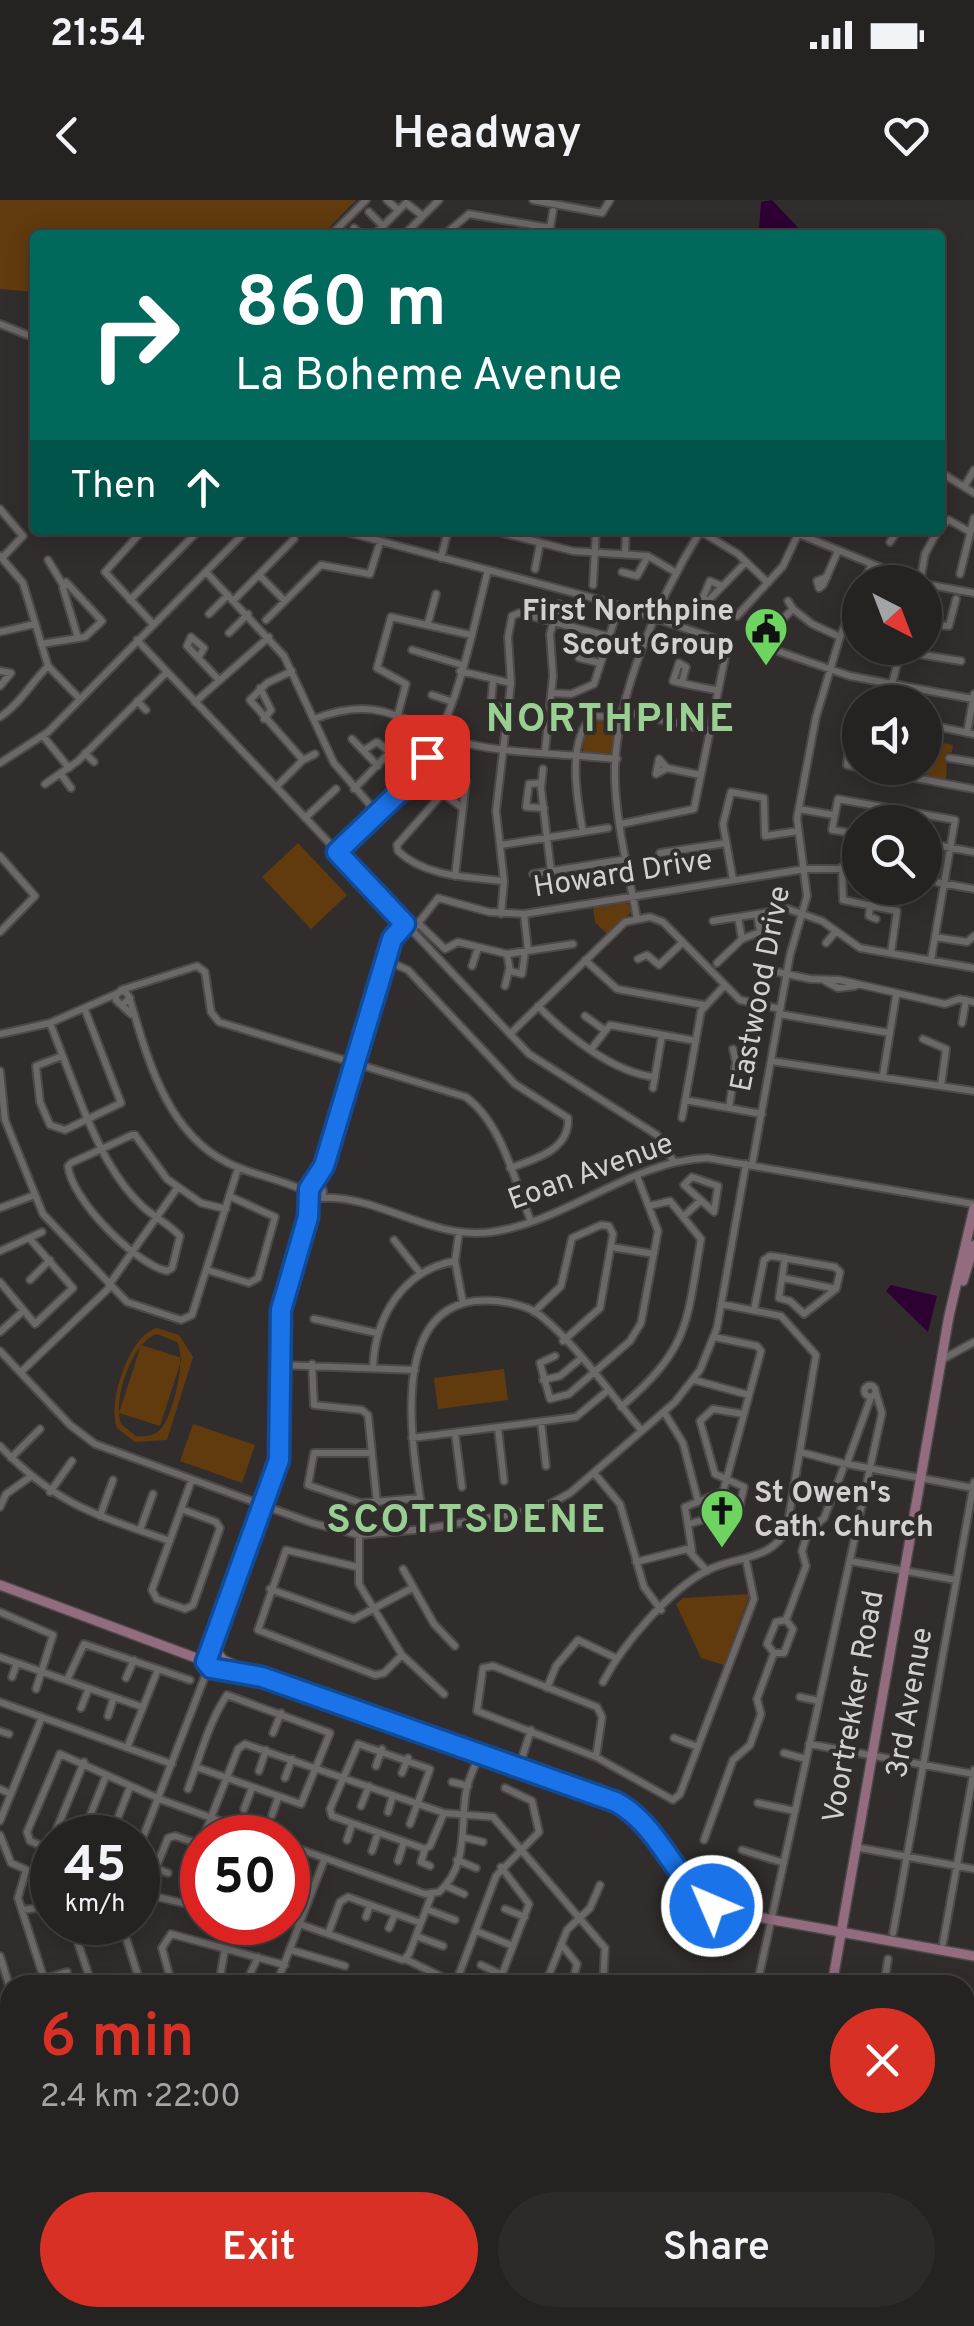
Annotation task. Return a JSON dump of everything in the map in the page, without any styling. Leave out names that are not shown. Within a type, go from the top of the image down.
[{"type":"main road","name":"Voortrekker Road","points":[[834,1975],[921,1479],[974,1206]]},
{"type":"main road","name":"Voortrekker Road","points":[[950,1321],[974,1245]]},
{"type":"main road","points":[[0,1585],[631,1810],[654,1834],[696,1894],[724,1911],[841,1934],[890,1938],[974,1959]]},
{"type":"street","points":[[337,230],[366,200]]},
{"type":"street","points":[[387,200],[398,210]]},
{"type":"street","points":[[409,230],[439,200]]},
{"type":"street","points":[[533,200],[604,213],[610,200]]},
{"type":"street","points":[[379,230],[409,202],[424,216]]},
{"type":"street","points":[[550,230],[554,211]]},
{"type":"street","points":[[369,212],[383,226]]},
{"type":"street","points":[[450,230],[469,214],[545,230]]},
{"type":"street","points":[[0,324],[30,336]]},
{"type":"street","points":[[964,487],[974,470]]},
{"type":"street","points":[[945,475],[974,493]]},
{"type":"street","points":[[0,509],[23,536],[1,558],[21,580],[48,666],[80,699]]},
{"type":"street","points":[[960,574],[974,518]]},
{"type":"street","points":[[945,523],[948,520],[970,532]]},
{"type":"street","points":[[138,535],[105,572],[153,624]]},
{"type":"street","points":[[130,600],[194,535]]},
{"type":"street","points":[[0,764],[44,736],[240,535]]},
{"type":"street","points":[[356,535],[619,606],[726,642],[730,648],[716,690],[695,806],[689,812],[621,824]]},
{"type":"street","points":[[441,558],[447,535]]},
{"type":"street","points":[[510,535],[595,552],[648,556],[675,572]]},
{"type":"street","points":[[593,585],[596,535]]},
{"type":"street","points":[[624,553],[626,535]]},
{"type":"street","points":[[637,919],[621,824],[617,759],[625,712],[654,618],[698,535]]},
{"type":"street","points":[[708,535],[768,583]]},
{"type":"street","points":[[737,616],[786,563],[797,535]]},
{"type":"street","points":[[804,535],[868,565]]},
{"type":"street","points":[[890,542],[895,535]]},
{"type":"street","points":[[923,565],[935,535]]},
{"type":"street","points":[[209,614],[259,575],[294,539]]},
{"type":"street","points":[[266,620],[321,565],[370,574],[380,542]]},
{"type":"street","points":[[534,569],[540,543]]},
{"type":"street","points":[[827,577],[838,551]]},
{"type":"street","points":[[622,572],[638,576],[648,556]]},
{"type":"street","points":[[48,560],[64,585],[78,638]]},
{"type":"street","points":[[722,586],[746,562]]},
{"type":"street","points":[[337,852],[416,773],[450,701],[488,570]]},
{"type":"street","points":[[206,572],[269,636],[292,671],[331,758],[377,813]]},
{"type":"street","points":[[259,575],[285,601]]},
{"type":"street","points":[[42,644],[87,637],[102,617],[70,583],[64,585]]},
{"type":"street","points":[[942,587],[974,594]]},
{"type":"street","points":[[428,624],[436,594]]},
{"type":"street","points":[[942,625],[950,626],[956,599]]},
{"type":"street","points":[[788,601],[812,624],[840,636]]},
{"type":"street","points":[[545,751],[554,622],[559,604]]},
{"type":"street","points":[[551,693],[568,695],[592,686],[619,606]]},
{"type":"street","points":[[793,609],[768,633],[763,648],[830,670],[974,696],[970,734],[942,728]]},
{"type":"street","points":[[501,914],[504,881],[496,811],[511,683],[508,637],[515,613],[608,636]]},
{"type":"street","points":[[229,632],[248,614]]},
{"type":"street","points":[[398,714],[406,684],[377,668],[389,620],[396,615],[471,635]]},
{"type":"street","points":[[0,632],[35,624]]},
{"type":"street","name":"Eastwood Drive","points":[[359,1534],[424,1529],[541,1509],[594,1473],[664,1412],[694,1380],[714,1337],[762,1114],[787,973],[807,896],[798,831],[799,809],[842,631]]},
{"type":"street","points":[[195,702],[269,636]]},
{"type":"street","points":[[137,640],[540,1064],[657,1135],[674,1162]]},
{"type":"street","points":[[412,650],[492,681],[511,683]]},
{"type":"street","points":[[942,657],[961,661]]},
{"type":"street","points":[[198,658],[219,680]]},
{"type":"street","points":[[579,658],[600,663]]},
{"type":"street","points":[[892,684],[896,665]]},
{"type":"street","points":[[0,717],[16,706],[26,688],[48,666]]},
{"type":"street","points":[[0,670],[11,672],[0,686]]},
{"type":"street","points":[[292,671],[260,688],[250,702],[304,760]]},
{"type":"street","points":[[46,784],[86,753],[167,672]]},
{"type":"street","points":[[492,681],[490,704],[502,708]]},
{"type":"street","points":[[682,683],[716,690]]},
{"type":"street","points":[[260,688],[272,710],[264,718]]},
{"type":"street","points":[[432,696],[450,701]]},
{"type":"street","points":[[137,701],[146,710]]},
{"type":"street","points":[[314,719],[366,706],[398,714],[468,744],[617,759]]},
{"type":"street","points":[[625,712],[708,730]]},
{"type":"street","points":[[583,832],[575,788],[578,755],[588,720],[602,714],[613,716]]},
{"type":"street","points":[[111,727],[121,736]]},
{"type":"street","points":[[44,736],[69,768]]},
{"type":"street","points":[[352,738],[378,766]]},
{"type":"street","points":[[354,789],[390,754],[388,747],[375,742],[364,750]]},
{"type":"street","points":[[86,753],[94,762]]},
{"type":"street","points":[[276,787],[314,754]]},
{"type":"street","points":[[948,758],[974,762]]},
{"type":"street","points":[[667,768],[700,775]]},
{"type":"street","points":[[543,769],[551,871]]},
{"type":"street","points":[[416,773],[462,808]]},
{"type":"street","points":[[62,774],[71,788]]},
{"type":"street","points":[[455,876],[464,778],[455,778],[396,848],[412,864],[455,876],[504,881]]},
{"type":"street","points":[[542,784],[530,783],[526,807],[544,808]]},
{"type":"street","points":[[942,783],[974,789]]},
{"type":"street","points":[[305,818],[336,789]]},
{"type":"street","points":[[733,880],[724,817],[731,792],[764,798],[765,836],[798,831]]},
{"type":"street","points":[[842,833],[834,832],[833,815],[835,803],[843,798],[950,818],[956,824],[931,960]]},
{"type":"street","points":[[799,809],[833,815]]},
{"type":"street","points":[[502,845],[608,828]]},
{"type":"street","points":[[660,854],[726,842]]},
{"type":"street","points":[[942,846],[974,852]]},
{"type":"street","points":[[0,856],[35,896],[0,932]]},
{"type":"street","points":[[533,874],[627,859]]},
{"type":"street","name":"Howard Drive","points":[[412,931],[438,898],[501,914],[524,914],[805,868],[842,867]]},
{"type":"street","points":[[942,883],[974,890]]},
{"type":"street","points":[[876,920],[869,916],[870,905],[898,912],[891,953]]},
{"type":"street","points":[[713,921],[786,909],[836,931],[857,946],[974,968]]},
{"type":"street","points":[[509,969],[514,974],[524,972],[524,914]]},
{"type":"street","points":[[717,964],[742,938],[759,934],[757,914]]},
{"type":"street","points":[[738,917],[742,938]]},
{"type":"street","points":[[510,1034],[624,922],[657,918],[743,1002],[890,1034]]},
{"type":"street","points":[[673,932],[683,922]]},
{"type":"street","points":[[152,1815],[214,1661],[218,1634],[279,1460],[282,1302],[392,939],[405,924]]},
{"type":"street","points":[[419,924],[443,949],[457,942],[506,954],[574,944]]},
{"type":"street","points":[[826,944],[836,931]]},
{"type":"street","points":[[936,937],[966,942],[974,936]]},
{"type":"street","points":[[658,965],[682,942]]},
{"type":"street","points":[[472,966],[478,948]]},
{"type":"street","points":[[506,954],[506,986]]},
{"type":"street","points":[[386,960],[408,970],[515,1084],[568,1118],[566,1136],[550,1152],[510,1168]]},
{"type":"street","points":[[585,960],[617,989],[704,1005]]},
{"type":"street","points":[[97,1006],[118,992],[147,981],[200,967],[206,976],[211,1012],[219,1022],[466,1097],[486,1117],[530,1219]]},
{"type":"street","points":[[759,968],[944,1004],[970,1001],[962,1023]]},
{"type":"street","points":[[0,1034],[125,1001],[147,981]]},
{"type":"street","points":[[682,1118],[704,1005],[725,985]]},
{"type":"street","points":[[678,1000],[681,988]]},
{"type":"street","points":[[118,992],[125,1001]]},
{"type":"street","points":[[118,992],[125,1001]]},
{"type":"street","points":[[883,1075],[896,996]]},
{"type":"street","name":"Eoan Avenue","points":[[125,1001],[176,1118],[200,1145],[238,1168],[459,1233],[495,1231],[674,1162],[707,1158],[974,1206]]},
{"type":"street","points":[[538,1006],[564,1032],[638,1075],[654,1077]]},
{"type":"street","points":[[62,1056],[36,1066],[42,1108],[49,1124],[64,1130],[122,1099],[85,1010]]},
{"type":"street","points":[[585,1016],[603,1029]]},
{"type":"street","points":[[50,1023],[88,1120],[102,1149],[119,1183],[180,1236],[172,1268],[167,1271],[146,1266],[132,1252],[78,1195],[68,1170],[71,1163],[102,1149],[137,1135],[155,1167],[178,1187],[201,1202],[226,1208]]},
{"type":"street","points":[[592,1048],[603,1029],[610,1025],[696,1041]]},
{"type":"street","points":[[652,1088],[662,1035]]},
{"type":"street","points":[[923,1040],[946,1049],[941,1086]]},
{"type":"street","points":[[728,1108],[736,1062],[733,1049]]},
{"type":"street","points":[[771,1061],[876,1079],[883,1075],[974,1092]]},
{"type":"street","points":[[691,1070],[702,1071]]},
{"type":"street","points":[[0,1071],[4,1115],[48,1220],[133,1306],[185,1320],[195,1310],[238,1168]]},
{"type":"street","points":[[685,1100],[762,1114]]},
{"type":"street","points":[[555,1356],[541,1361],[550,1399],[567,1396],[637,1332],[658,1229],[637,1176]]},
{"type":"street","points":[[686,1179],[718,1186],[715,1211],[700,1201],[684,1184],[686,1179]]},
{"type":"street","points":[[20,1372],[110,1286],[178,1187]]},
{"type":"street","points":[[0,1208],[35,1195]]},
{"type":"street","points":[[207,1270],[249,1284],[258,1278],[275,1216],[230,1196]]},
{"type":"street","points":[[621,1408],[666,1365],[683,1332],[701,1239],[668,1201],[649,1206]]},
{"type":"street","points":[[684,1216],[700,1201]]},
{"type":"street","points":[[534,1312],[561,1286],[573,1237],[605,1224],[613,1232],[599,1310],[563,1341]]},
{"type":"street","points":[[0,1250],[42,1232]]},
{"type":"street","points":[[459,1233],[455,1262],[463,1304]]},
{"type":"street","points":[[0,1282],[36,1324],[73,1288],[30,1239]]},
{"type":"street","points":[[394,1240],[421,1274]]},
{"type":"street","points":[[611,1247],[654,1254]]},
{"type":"street","points":[[754,1310],[764,1260],[770,1256],[786,1258],[834,1266],[840,1272],[836,1288],[806,1315],[780,1298],[786,1258]]},
{"type":"street","points":[[30,1280],[50,1260]]},
{"type":"street","points":[[373,1367],[378,1333],[394,1297],[432,1266],[455,1262]]},
{"type":"street","points":[[782,1278],[836,1288]]},
{"type":"street","points":[[424,1529],[412,1438],[415,1370],[430,1324],[463,1304],[511,1303],[534,1312],[642,1431]]},
{"type":"street","points":[[602,1682],[628,1638],[706,1571],[762,1554],[786,1532],[816,1355],[785,1318],[721,1304]]},
{"type":"street","points":[[0,1332],[23,1312]]},
{"type":"street","points":[[314,1320],[378,1333]]},
{"type":"street","points":[[706,1571],[692,1550],[685,1507],[722,1494],[759,1347],[714,1337]]},
{"type":"street","points":[[943,1359],[974,1342]]},
{"type":"street","points":[[0,1351],[89,1440],[264,1505],[359,1534],[357,1579],[402,1655],[444,1694]]},
{"type":"street","points":[[543,1380],[558,1377],[579,1360]]},
{"type":"street","points":[[280,1364],[415,1370]]},
{"type":"street","points":[[312,1364],[314,1406],[366,1412],[378,1502]]},
{"type":"street","points":[[694,1380],[749,1395]]},
{"type":"street","points":[[412,1438],[578,1417],[607,1391]]},
{"type":"street","points":[[759,1975],[882,1413],[873,1397],[866,1406],[824,1518],[808,1532],[802,1551],[806,1566],[786,1620]]},
{"type":"street","points":[[689,1524],[738,1510],[744,1487],[713,1471],[700,1421],[712,1409],[744,1414]]},
{"type":"street","points":[[664,1412],[683,1443],[698,1501]]},
{"type":"street","points":[[541,1422],[546,1466]]},
{"type":"street","points":[[498,1428],[504,1480]]},
{"type":"street","points":[[12,1458],[40,1429]]},
{"type":"street","points":[[455,1433],[462,1486]]},
{"type":"street","points":[[0,1446],[50,1492],[100,1516],[170,1541]]},
{"type":"street","points":[[800,1452],[870,1470],[974,1486]]},
{"type":"street","points":[[369,1453],[314,1453],[307,1482],[336,1497],[378,1502],[420,1498]]},
{"type":"street","points":[[50,1492],[72,1461]]},
{"type":"street","points":[[594,1473],[620,1504],[646,1592],[660,1610]]},
{"type":"street","points":[[0,1507],[4,1496],[30,1477]]},
{"type":"street","points":[[181,1509],[216,1522],[220,1528],[188,1608],[161,1601],[153,1594],[170,1541],[181,1509],[192,1479]]},
{"type":"street","points":[[100,1516],[113,1480]]},
{"type":"street","name":"3rd Avenue","points":[[890,1938],[974,1486]]},
{"type":"street","points":[[140,1530],[153,1494]]},
{"type":"street","points":[[357,1567],[286,1550],[257,1626],[264,1635],[378,1675],[402,1655]]},
{"type":"street","points":[[636,1562],[692,1550]]},
{"type":"street","points":[[596,1757],[600,1710],[493,1666],[482,1670],[477,1711],[596,1757],[672,1800],[680,1794],[754,1600],[746,1560]]},
{"type":"street","points":[[850,1562],[956,1580]]},
{"type":"street","points":[[403,1569],[434,1624],[455,1646]]},
{"type":"street","points":[[270,1589],[354,1619],[412,1588]]},
{"type":"street","points":[[0,1612],[52,1633],[36,1690]]},
{"type":"street","points":[[774,1654],[784,1653],[789,1640],[793,1627],[786,1620]]},
{"type":"street","points":[[774,1654],[767,1644],[776,1622],[786,1620]]},
{"type":"street","points":[[547,1688],[556,1666],[578,1640],[616,1658]]},
{"type":"street","points":[[67,1680],[84,1644],[190,1680]]},
{"type":"street","points":[[704,1840],[734,1760],[750,1745],[761,1714],[756,1698],[774,1654]]},
{"type":"street","points":[[0,1657],[142,1707]]},
{"type":"street","points":[[126,1678],[134,1660]]},
{"type":"street","points":[[12,1678],[17,1663]]},
{"type":"street","points":[[126,1748],[158,1669]]},
{"type":"street","points":[[81,1708],[89,1688]]},
{"type":"street","points":[[188,1790],[196,1768],[226,1696],[328,1730],[303,1803],[278,1798],[196,1768]]},
{"type":"street","points":[[108,1716],[114,1697]]},
{"type":"street","points":[[800,1697],[819,1701]]},
{"type":"street","points":[[1,1704],[172,1764]]},
{"type":"street","points":[[273,1733],[281,1713]]},
{"type":"street","points":[[0,1821],[42,1717]]},
{"type":"street","points":[[518,1767],[531,1730]]},
{"type":"street","points":[[674,1738],[698,1746]]},
{"type":"street","points":[[410,1824],[430,1770],[408,1758],[358,1744],[330,1813],[425,1849]]},
{"type":"street","points":[[810,1744],[974,1772],[943,1943]]},
{"type":"street","points":[[213,1815],[241,1745],[266,1750],[444,1813],[496,1818],[608,1953],[604,1975]]},
{"type":"street","points":[[376,1766],[382,1749]]},
{"type":"street","points":[[258,1771],[266,1750]]},
{"type":"street","points":[[404,1959],[432,1894],[446,1886],[466,1838],[468,1786],[480,1753]]},
{"type":"street","points":[[784,1753],[806,1759]]},
{"type":"street","points":[[33,1815],[59,1755],[84,1762],[130,1787],[204,1815]]},
{"type":"street","points":[[402,1773],[408,1758]]},
{"type":"street","points":[[285,1778],[292,1760]]},
{"type":"street","points":[[62,1815],[84,1762]]},
{"type":"street","points":[[90,1815],[106,1776]]},
{"type":"street","points":[[452,1782],[468,1786]]},
{"type":"street","points":[[361,1806],[369,1786]]},
{"type":"street","points":[[119,1815],[130,1787]]},
{"type":"street","points":[[244,1809],[252,1788]]},
{"type":"street","points":[[459,1975],[501,1867],[539,1832],[534,1808],[525,1795],[505,1788]]},
{"type":"street","points":[[0,1789],[11,1794]]},
{"type":"street","points":[[388,1812],[393,1795]]},
{"type":"street","points":[[272,1815],[278,1798]]},
{"type":"street","points":[[758,1803],[795,1811]]},
{"type":"street","points":[[430,1866],[421,1862],[444,1813]]},
{"type":"street","points":[[347,1840],[352,1824]]},
{"type":"street","points":[[372,1851],[378,1833]]},
{"type":"street","points":[[0,1834],[10,1862],[30,1872]]},
{"type":"street","points":[[160,1858],[170,1837],[180,1839]]},
{"type":"street","points":[[466,1838],[483,1842]]},
{"type":"street","points":[[398,1861],[404,1842]]},
{"type":"street","points":[[855,1847],[974,1868]]},
{"type":"street","points":[[742,1850],[784,1862]]},
{"type":"street","points":[[310,1853],[432,1894]]},
{"type":"street","points":[[310,1899],[325,1858]]},
{"type":"street","points":[[457,1860],[476,1868]]},
{"type":"street","points":[[480,1966],[502,1975],[529,1901],[501,1867]]},
{"type":"street","points":[[26,1870],[18,1889],[42,1975]]},
{"type":"street","points":[[160,1870],[168,1874]]},
{"type":"street","points":[[446,1886],[464,1894]]},
{"type":"street","points":[[549,1975],[568,1927],[581,1916],[600,1886]]},
{"type":"street","points":[[328,1934],[344,1898],[421,1923]]},
{"type":"street","points":[[366,1916],[370,1905]]},
{"type":"street","points":[[22,1910],[30,1909]]},
{"type":"street","points":[[426,1909],[455,1920]]},
{"type":"street","points":[[505,1909],[525,1918]]},
{"type":"street","points":[[389,1928],[395,1914]]},
{"type":"street","points":[[310,1927],[404,1959],[438,1975]]},
{"type":"street","points":[[476,1931],[514,1946]]},
{"type":"street","points":[[171,1975],[162,1952],[168,1935],[285,1965]]},
{"type":"street","points":[[416,1936],[443,1946]]},
{"type":"street","points":[[561,1944],[577,1964],[574,1975]]},
{"type":"street","points":[[79,1945],[89,1975]]},
{"type":"street","points":[[128,1945],[137,1975]]},
{"type":"street","points":[[280,1975],[293,1945]]},
{"type":"street","points":[[221,1972],[226,1948]]},
{"type":"street","points":[[291,1950],[345,1966]]},
{"type":"street","points":[[250,1975],[258,1958]]},
{"type":"street","points":[[886,1975],[888,1960]]},
{"type":"street","points":[[58,1975],[67,1972]]},
{"type":"shaded area","points":[[0,200],[356,200],[327,230],[30,230],[30,292],[0,289]]},
{"type":"shaded area","points":[[772,200],[800,230],[759,229],[761,202]]},
{"type":"shaded area","points":[[618,707],[623,708],[612,754],[583,752],[583,732],[594,718],[614,720]]},
{"type":"shaded area","points":[[942,743],[953,745],[952,752],[947,753],[946,782],[942,782]]},
{"type":"shaded area","points":[[298,843],[347,895],[311,929],[262,877]]},
{"type":"shaded area","points":[[627,902],[632,911],[608,935],[595,922],[593,907]]},
{"type":"shaded area","points":[[891,1285],[937,1296],[928,1332],[886,1291]]},
{"type":"shaded area","points":[[157,1328],[179,1335],[193,1357],[167,1440],[135,1442],[117,1428],[115,1403],[129,1356],[147,1333]],"holes":[[[157,1334],[177,1342],[179,1373],[170,1413],[160,1430],[149,1436],[136,1436],[121,1424],[119,1414],[122,1387],[132,1359]]]},
{"type":"shaded area","points":[[141,1345],[182,1358],[160,1426],[119,1413]]},
{"type":"shaded area","points":[[504,1369],[508,1400],[438,1409],[434,1378]]},
{"type":"shaded area","points":[[193,1424],[255,1445],[242,1483],[180,1461]]},
{"type":"shaded area","points":[[750,1594],[724,1665],[701,1658],[676,1604],[683,1598]]},
{"type":"place","name":"First Northpine Scout Group","points":[[766,667]]},
{"type":"place","name":"St Owen's Cath. Church","points":[[722,1549]]},
{"type":"district","name":"NORTHPINE","points":[[611,721]]},
{"type":"district","name":"SCOTTSDENE","points":[[467,1522]]},
{"type":"route","points":[[427,757],[405,787],[337,852],[405,924],[392,939],[324,1166],[309,1189],[308,1217],[281,1310],[279,1460],[206,1662],[211,1668],[262,1677],[616,1802],[649,1827],[682,1878],[712,1906]]}]
